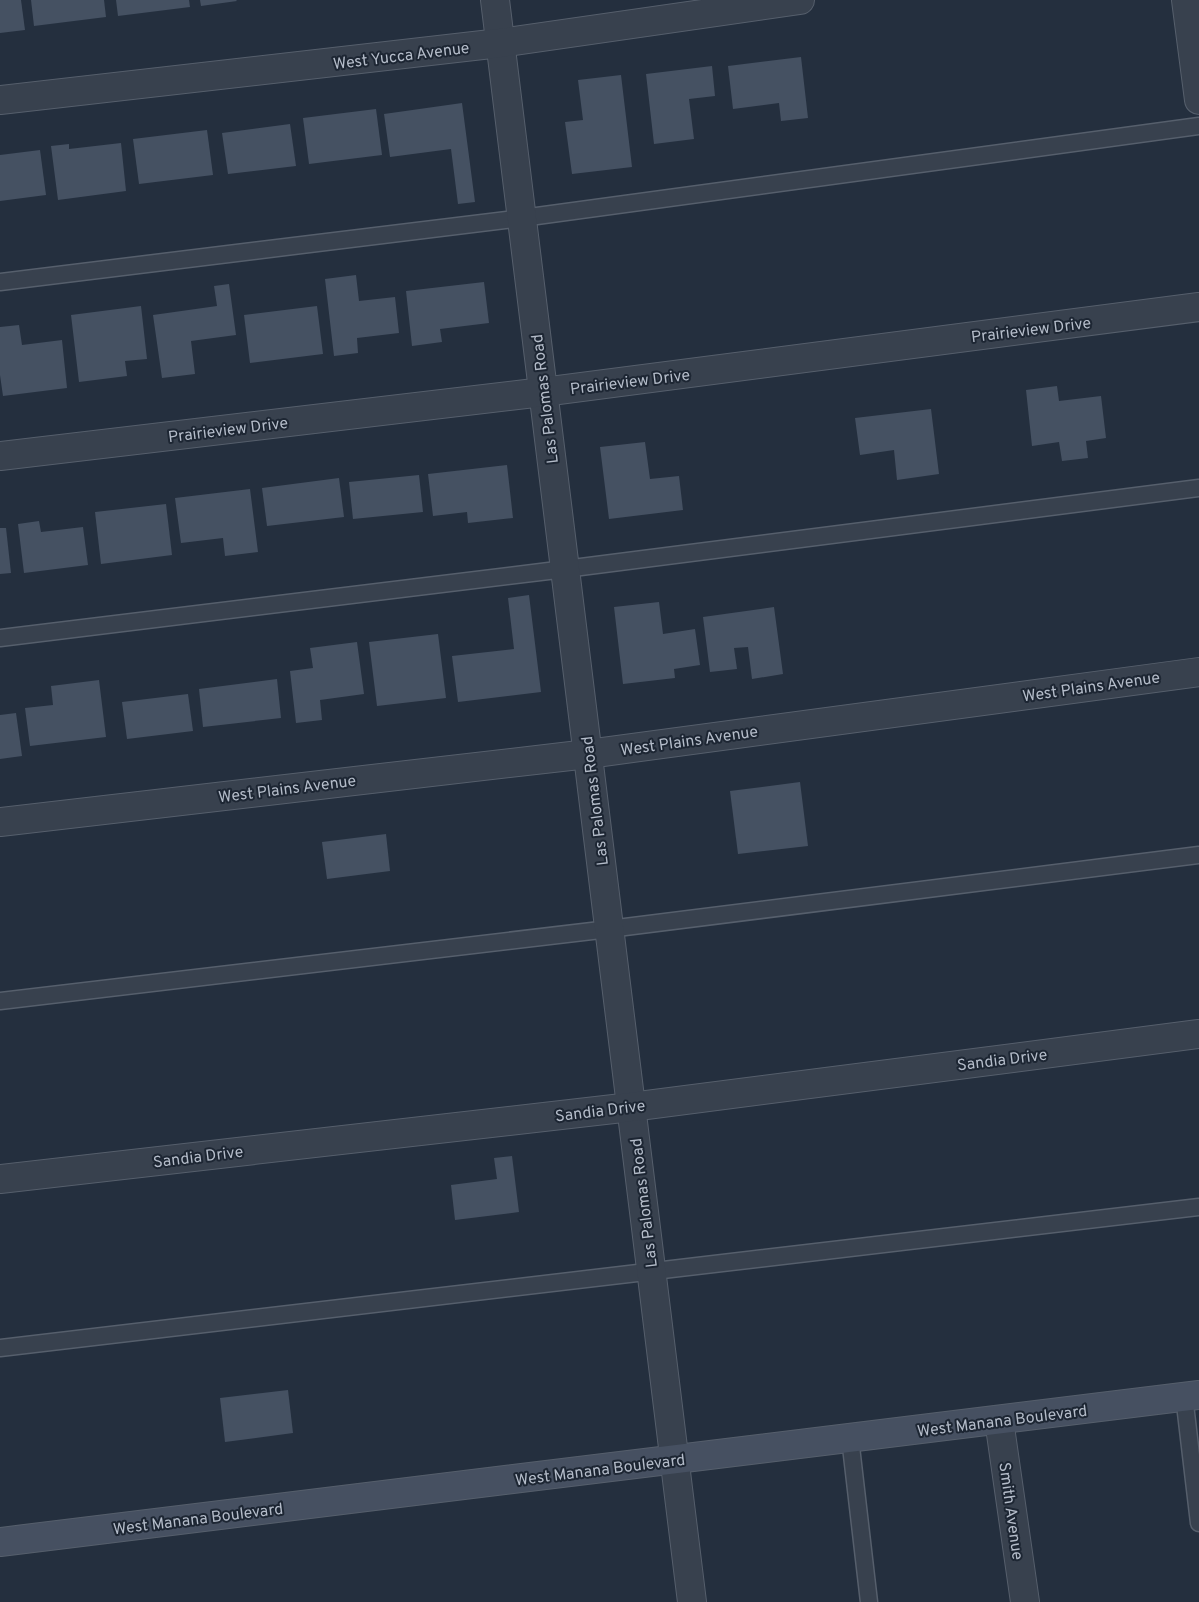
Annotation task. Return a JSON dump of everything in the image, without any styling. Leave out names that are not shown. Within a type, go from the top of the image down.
[{"type":"street","name":"Las Palomas Road","points":[[495,0],[692,1602]]},
{"type":"street","name":"West Yucca Avenue","points":[[0,100],[500,43],[800,0]]},
{"type":"street","points":[[1186,0],[1199,100]]},
{"type":"street","name":"Prairieview Drive","points":[[0,456],[543,392],[1199,307]]},
{"type":"street","name":"West Plains Avenue","points":[[0,822],[588,754],[1199,672]]},
{"type":"street","name":"Sandia Drive","points":[[0,1179],[631,1107],[1199,1034]]},
{"type":"street","name":"West Manana Boulevard","points":[[0,1542],[1192,1396]]},
{"type":"street","name":"Smith Avenue","points":[[999,1420],[1025,1602]]},
{"type":"lane","points":[[0,282],[522,218],[1199,126]]},
{"type":"lane","points":[[0,638],[565,569],[1199,488]]},
{"type":"lane","points":[[0,1001],[609,928],[1199,854]]},
{"type":"lane","points":[[0,1348],[1199,1207]]},
{"type":"lane","points":[[1192,1396],[1199,1523]]},
{"type":"lane","points":[[850,1438],[869,1602]]},
{"type":"building","points":[[0,0],[21,0],[25,30],[0,33]]},
{"type":"building","points":[[31,0],[104,0],[106,17],[34,26]]},
{"type":"building","points":[[116,0],[189,0],[190,7],[118,16]]},
{"type":"building","points":[[200,0],[236,0],[237,1],[201,6]]},
{"type":"building","points":[[801,57],[808,118],[781,121],[779,103],[733,109],[728,66]]},
{"type":"building","points":[[712,66],[715,96],[689,99],[694,139],[654,144],[646,74]]},
{"type":"building","points":[[621,75],[632,167],[572,174],[565,122],[583,120],[578,80]]},
{"type":"building","points":[[462,103],[475,202],[458,204],[451,149],[390,157],[384,114]]},
{"type":"building","points":[[376,109],[382,155],[309,164],[303,118]]},
{"type":"building","points":[[290,124],[296,166],[228,174],[222,133]]},
{"type":"building","points":[[207,130],[213,175],[139,184],[133,139]]},
{"type":"building","points":[[121,143],[126,191],[58,200],[51,146],[69,144],[69,149]]},
{"type":"building","points":[[40,150],[46,195],[0,201],[0,155]]},
{"type":"building","points":[[356,275],[359,301],[395,297],[399,333],[357,338],[358,353],[334,356],[325,279]]},
{"type":"building","points":[[484,282],[489,323],[440,329],[442,342],[412,346],[406,291]]},
{"type":"building","points":[[229,284],[236,335],[191,341],[195,374],[162,378],[153,315],[217,306],[214,286]]},
{"type":"building","points":[[141,306],[147,359],[125,361],[127,376],[79,382],[71,315]]},
{"type":"building","points":[[317,306],[323,354],[250,363],[244,315]]},
{"type":"building","points":[[19,325],[22,345],[62,340],[67,388],[3,396],[0,375],[0,327]]},
{"type":"building","points":[[1057,386],[1059,401],[1101,396],[1106,438],[1086,441],[1088,458],[1062,461],[1059,442],[1032,446],[1026,390]]},
{"type":"building","points":[[931,409],[939,474],[897,480],[894,450],[860,455],[855,418]]},
{"type":"building","points":[[645,442],[650,479],[679,476],[683,510],[609,519],[600,447]]},
{"type":"building","points":[[507,465],[513,518],[468,523],[467,512],[433,516],[428,474]]},
{"type":"building","points":[[419,475],[423,512],[353,519],[349,482]]},
{"type":"building","points":[[339,478],[344,517],[267,526],[262,488]]},
{"type":"building","points":[[250,489],[258,552],[225,556],[223,538],[181,543],[175,498]]},
{"type":"building","points":[[166,504],[172,555],[101,564],[95,512]]},
{"type":"building","points":[[39,521],[41,532],[83,527],[88,565],[24,573],[18,524]]},
{"type":"building","points":[[0,528],[6,528],[11,573],[0,574]]},
{"type":"building","points":[[529,595],[541,692],[458,702],[452,656],[514,649],[508,598]]},
{"type":"building","points":[[659,602],[663,634],[695,629],[700,665],[674,669],[675,678],[623,684],[614,607]]},
{"type":"building","points":[[774,607],[783,674],[752,679],[748,647],[734,648],[737,669],[710,672],[703,617]]},
{"type":"building","points":[[438,634],[446,698],[377,706],[369,642]]},
{"type":"building","points":[[357,642],[364,694],[320,700],[322,720],[296,723],[290,671],[313,668],[310,648]]},
{"type":"building","points":[[277,679],[281,718],[203,727],[199,689]]},
{"type":"building","points":[[99,680],[106,737],[30,746],[25,708],[53,705],[51,686]]},
{"type":"building","points":[[188,694],[193,731],[127,739],[122,702]]},
{"type":"building","points":[[16,713],[22,756],[0,759],[0,715]]},
{"type":"building","points":[[800,782],[808,846],[738,854],[730,791]]},
{"type":"building","points":[[386,834],[390,871],[327,879],[322,842]]},
{"type":"building","points":[[512,1156],[519,1212],[455,1220],[451,1185],[497,1179],[494,1158]]},
{"type":"building","points":[[288,1390],[293,1433],[225,1442],[220,1398]]}]
